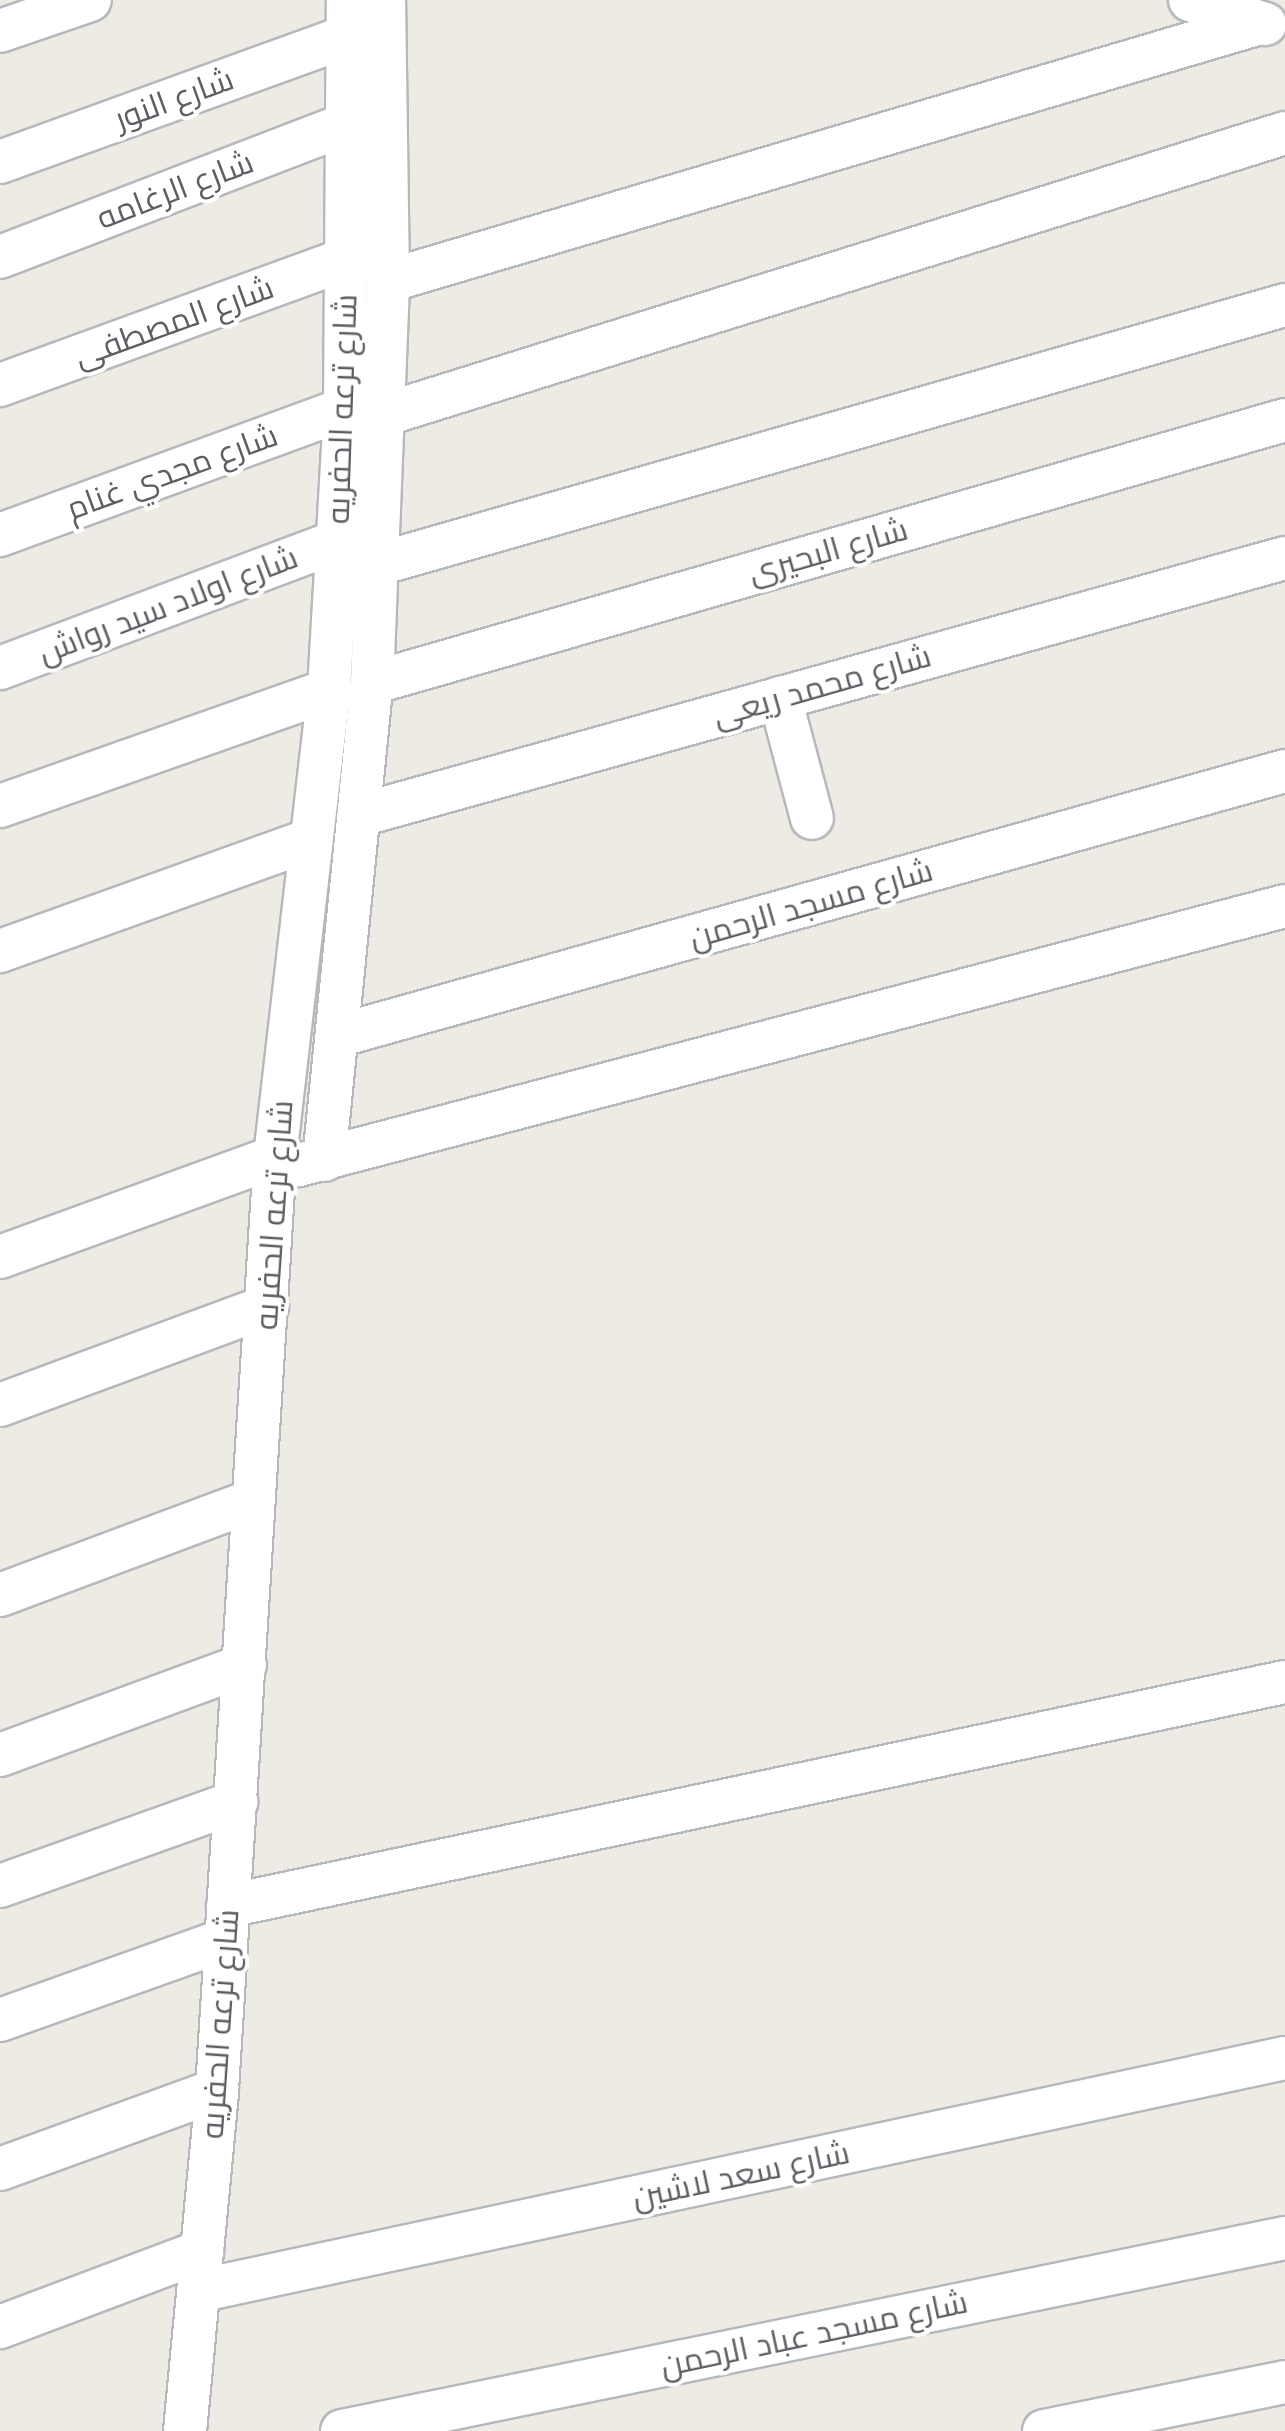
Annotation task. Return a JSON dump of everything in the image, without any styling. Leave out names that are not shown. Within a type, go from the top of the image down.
[{"type":"street","points":[[0,31],[90,0]]},
{"type":"street","name":"شارع ترعه الحفريه","points":[[185,2431],[217,2090],[274,1163],[329,690],[336,542],[388,281],[384,0]]},
{"type":"street","points":[[1190,0],[1272,26]]},
{"type":"street","name":"شارع ترعه الحفريه","points":[[324,1160],[372,682],[375,565],[348,258],[348,18]]},
{"type":"street","name":"شارع النور","points":[[0,162],[348,18]]},
{"type":"street","points":[[388,281],[1272,26]]},
{"type":"street","name":"شارع الرغامه","points":[[0,257],[351,122]]},
{"type":"street","name":"شارع مجدي غنام","points":[[0,536],[364,412],[1285,133]]},
{"type":"street","name":"شارع المصطفى","points":[[0,385],[348,258]]},
{"type":"street","points":[[375,565],[1285,304]]},
{"type":"street","name":"شارع البحيرى","points":[[372,682],[1285,420]]},
{"type":"street","name":"شارع اولاد سيد رواش","points":[[0,668],[336,542]]},
{"type":"street","name":"شارع محمد ريعى","points":[[360,815],[1285,558]]},
{"type":"street","points":[[0,806],[329,690]]},
{"type":"street","points":[[780,698],[812,818]]},
{"type":"street","name":"شارع مسجد الرحمن","points":[[337,1036],[1285,771]]},
{"type":"street","points":[[0,951],[312,838]]},
{"type":"street","points":[[0,1257],[274,1163],[324,1160],[1285,906]]},
{"type":"street","points":[[0,1406],[267,1306]]},
{"type":"street","points":[[0,1595],[254,1500]]},
{"type":"street","points":[[0,1754],[245,1665]]},
{"type":"street","points":[[0,2020],[226,1923],[1285,1682]]},
{"type":"street","points":[[0,1886],[236,1802]]},
{"type":"street","name":"شارع سعد لاشين","points":[[0,2327],[200,2271],[1285,2058]]},
{"type":"street","points":[[0,2169],[217,2090]]},
{"type":"street","name":"شارع مسجد عباد الرحمن","points":[[342,2431],[1285,2238]]},
{"type":"street","points":[[1044,2431],[1285,2382]]}]
